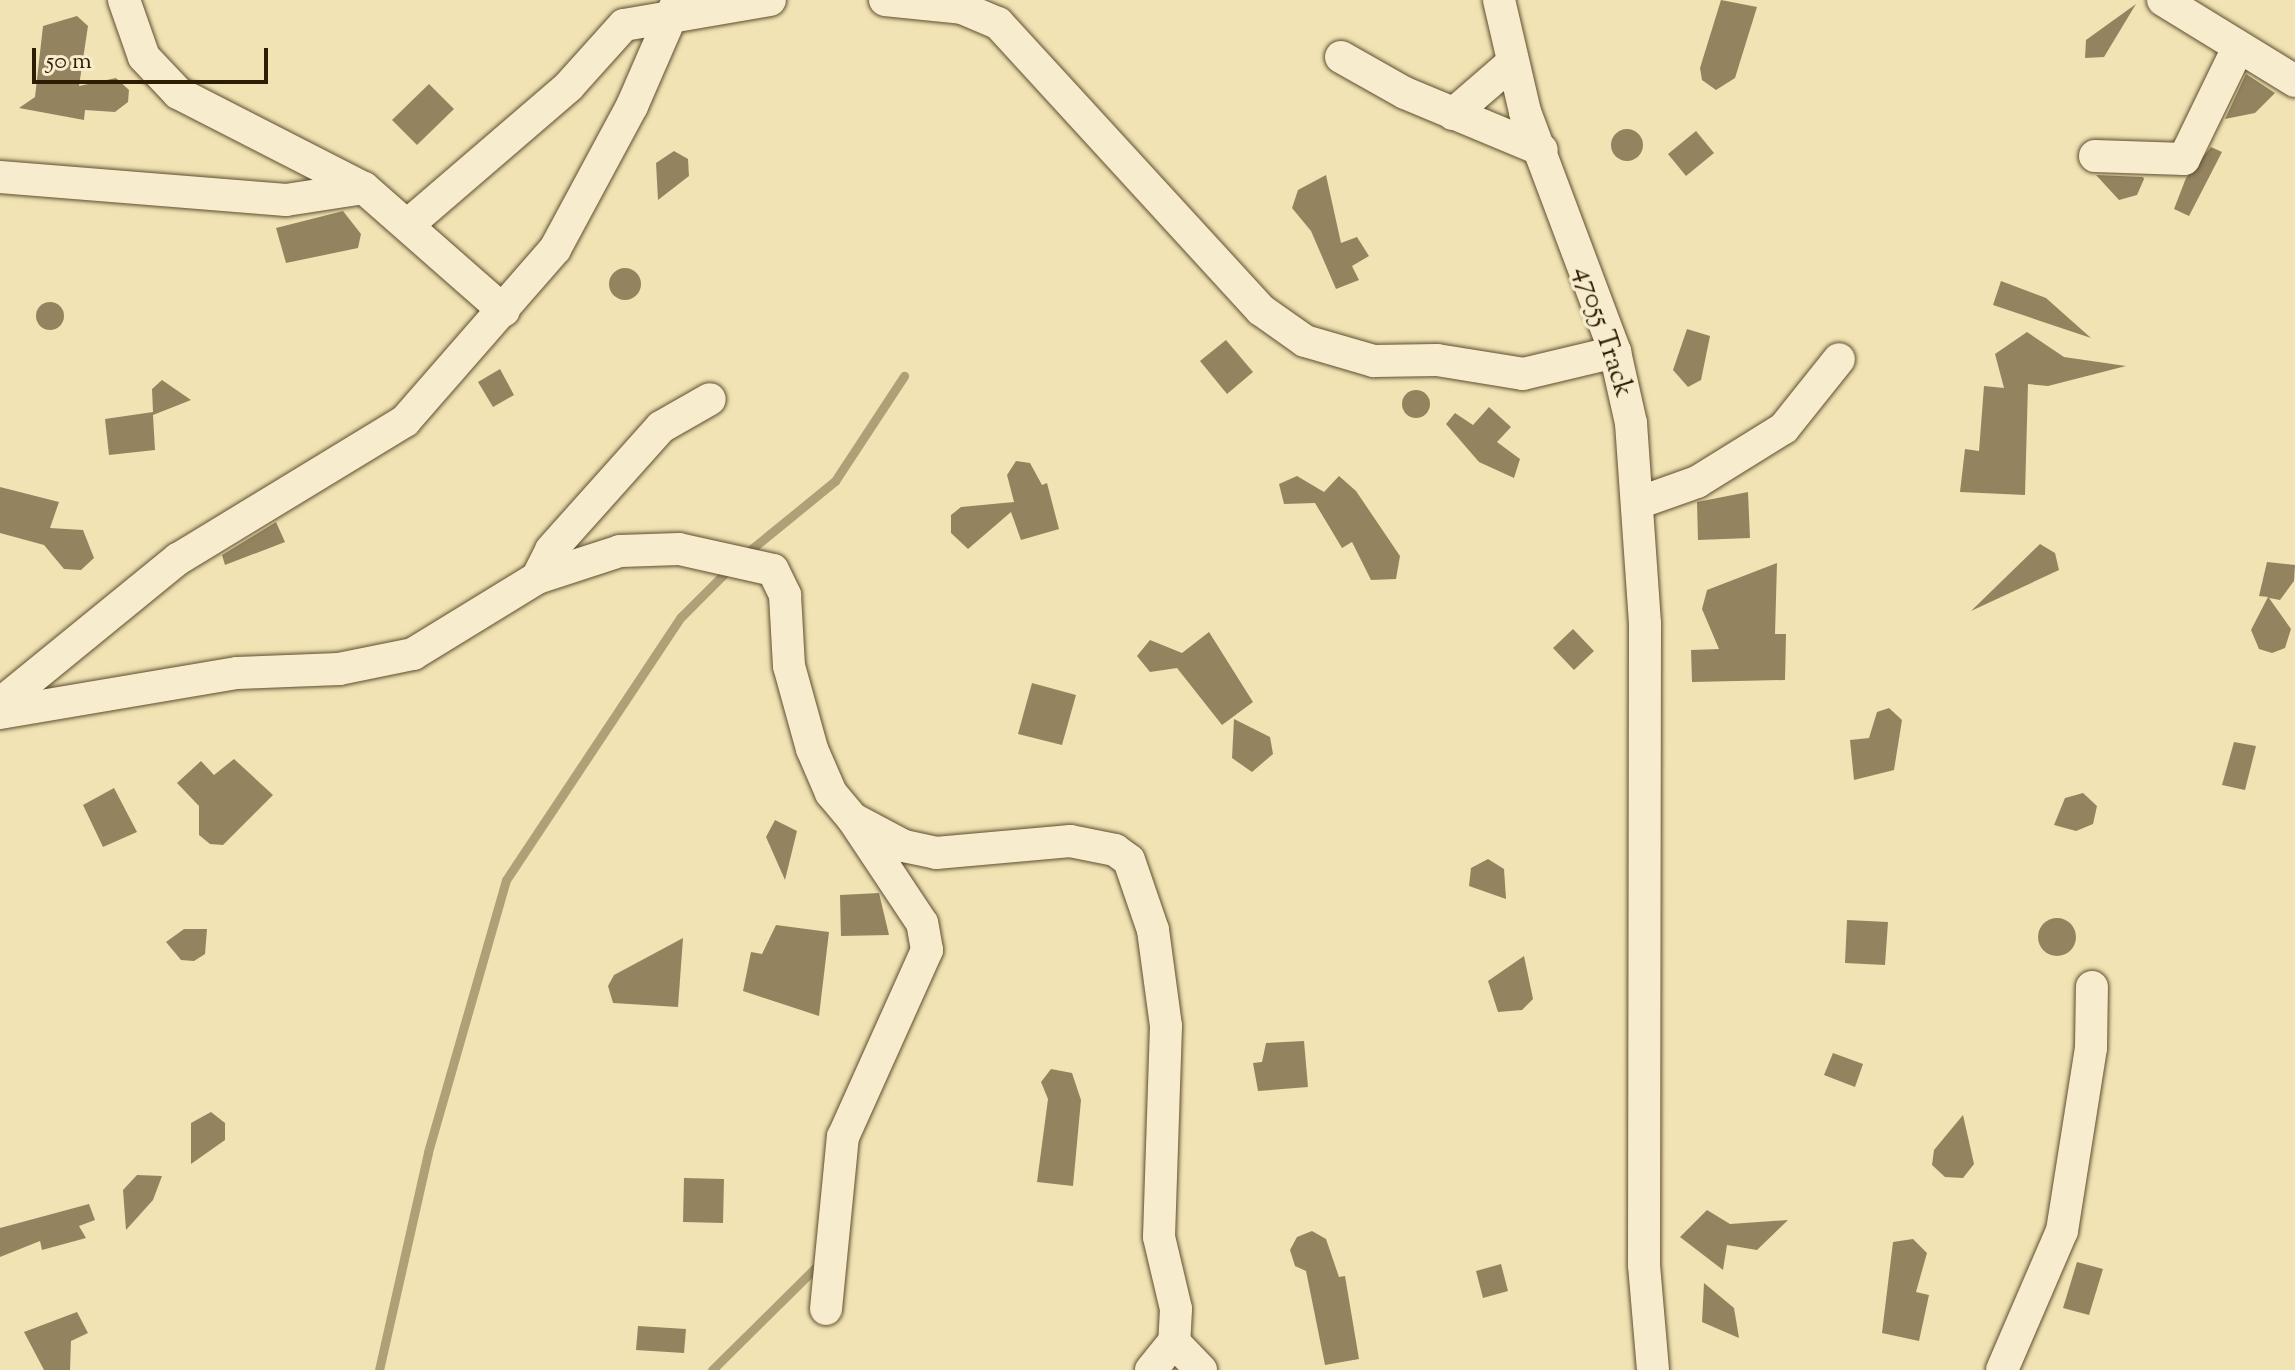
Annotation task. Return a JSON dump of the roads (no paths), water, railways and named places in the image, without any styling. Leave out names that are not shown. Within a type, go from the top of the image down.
[{"type":"street","points":[[124,0],[144,57],[178,93],[364,188],[410,223],[504,311]]},
{"type":"street","points":[[410,223],[569,86],[624,25],[677,7],[770,0]]},
{"type":"street","points":[[885,0],[962,8],[998,23],[1261,310],[1305,341],[1374,361],[1437,360],[1523,374],[1615,352]]},
{"type":"street","name":"47055 Track","points":[[1499,0],[1511,64],[1615,352],[1638,503],[1646,724],[1643,1219],[1653,1370]]},
{"type":"street","points":[[2163,0],[2237,50],[2295,81]]},
{"type":"street","points":[[0,704],[188,552],[386,438],[504,311],[582,205],[677,7]]},
{"type":"street","points":[[2095,156],[2184,159],[2237,50]]},
{"type":"street","points":[[1341,57],[1453,114],[1542,150]]},
{"type":"street","points":[[1453,114],[1511,64]]},
{"type":"street","points":[[0,177],[273,200],[364,188]]},
{"type":"street","points":[[1638,503],[1697,482],[1784,428],[1839,359]]},
{"type":"street","points":[[537,578],[551,550],[661,427],[710,399]]},
{"type":"street","points":[[0,713],[237,673],[339,669],[413,654],[537,578],[583,560],[655,548],[725,555],[773,570],[785,595],[789,666],[812,749],[831,793],[853,819],[922,923],[927,950],[843,1137],[826,1309]]},
{"type":"street","points":[[853,819],[904,846],[936,853],[1070,841],[1115,850],[1129,860],[1162,980],[1159,1237],[1176,1309],[1174,1342],[1151,1370]]},
{"type":"street","points":[[2002,1370],[2062,1231],[2091,1048],[2092,987]]},
{"type":"street","points":[[1174,1342],[1201,1370]]},
{"type":"waterway","points":[[743,556],[835,481],[904,376]]},
{"type":"waterway","points":[[379,1370],[428,1152],[506,880],[681,617],[729,569]]},
{"type":"waterway","points":[[712,1370],[818,1265]]}]
